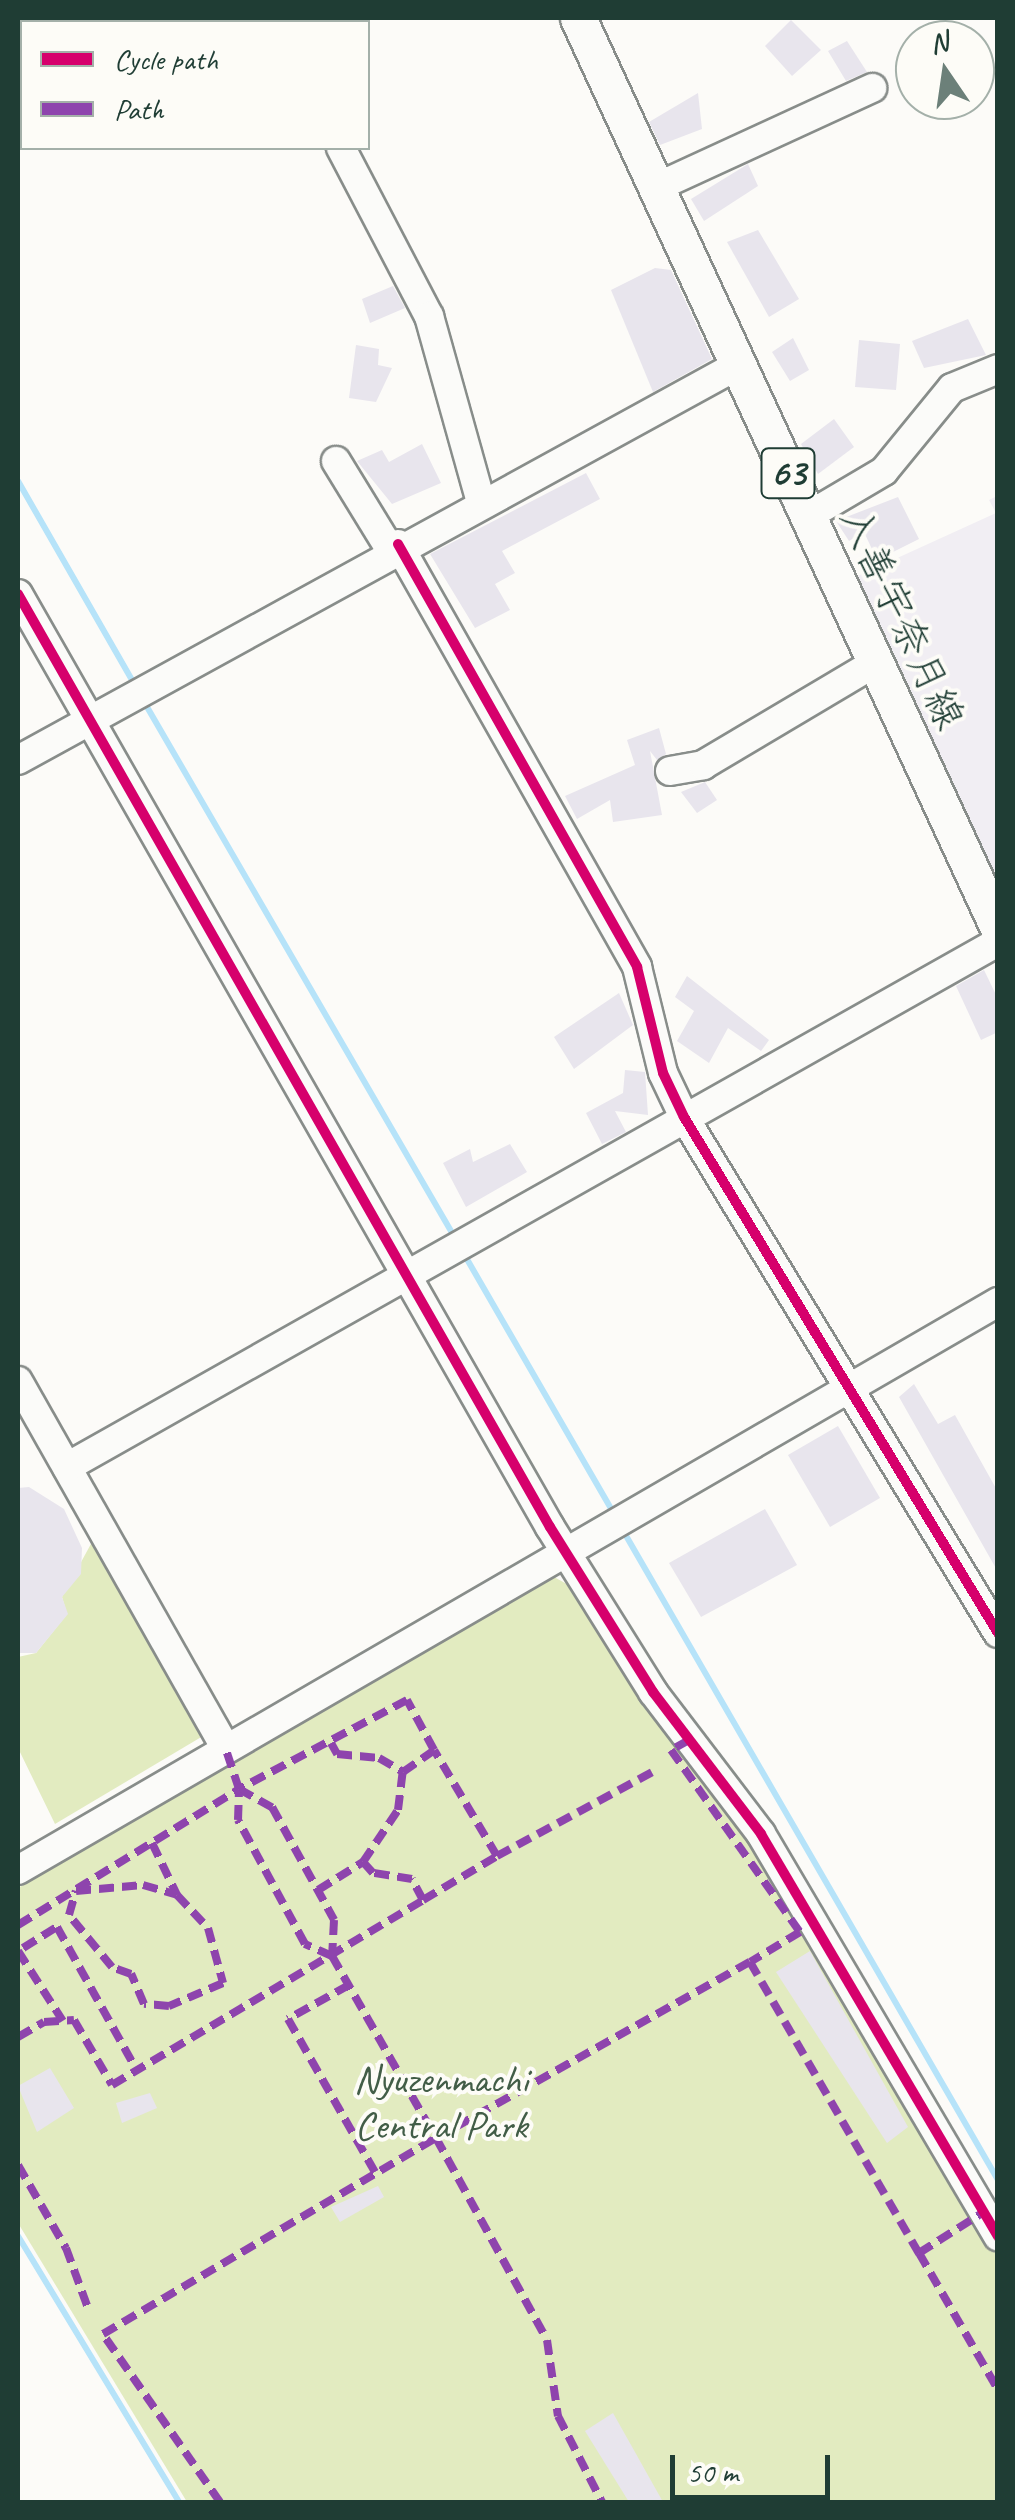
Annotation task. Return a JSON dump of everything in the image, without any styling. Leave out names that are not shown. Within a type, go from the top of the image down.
[{"type":"main road","name":"入善宇奈月線","points":[[578,18],[998,928]]},
{"type":"street","points":[[657,187],[872,88]]},
{"type":"street","points":[[343,150],[428,316],[480,499]]},
{"type":"street","points":[[18,760],[480,499],[738,365]]},
{"type":"street","points":[[808,516],[884,472],[931,405],[998,368]]},
{"type":"street","points":[[336,461],[394,547],[637,967],[663,1072],[684,1117],[998,1633]]},
{"type":"street","points":[[18,594],[411,1276],[564,1550],[653,1692],[761,1834],[992,2218]]},
{"type":"street","points":[[670,771],[704,765],[875,663]]},
{"type":"street","points":[[67,1466],[411,1276],[684,1117],[998,942]]},
{"type":"street","points":[[18,1870],[564,1550],[998,1302]]},
{"type":"street","points":[[18,1382],[225,1747]]},
{"type":"shaded area","points":[[997,496],[997,897],[849,580],[996,513],[989,500]]},
{"type":"green space","points":[[92,1542],[203,1736],[55,1824],[18,1748],[18,1657],[36,1653],[67,1614],[62,1597]]},
{"type":"green space","name":"Nyuzenmachi Central Park","points":[[547,1573],[572,1587],[753,1840],[997,2249],[997,2502],[187,2502],[18,2223],[18,1888]]},
{"type":"building","points":[[791,20],[821,50],[792,76],[765,46]]},
{"type":"building","points":[[847,41],[867,72],[846,81],[828,51]]},
{"type":"building","points":[[698,93],[702,129],[660,145],[649,122]]},
{"type":"building","points":[[748,164],[758,186],[704,221],[691,199]]},
{"type":"building","points":[[758,230],[799,299],[769,317],[727,242]]},
{"type":"building","points":[[655,268],[671,270],[712,359],[653,392],[611,290]]},
{"type":"building","points":[[393,286],[405,308],[370,323],[362,299]]},
{"type":"building","points":[[968,319],[986,355],[924,368],[912,341]]},
{"type":"building","points":[[793,338],[809,370],[790,381],[772,352]]},
{"type":"building","points":[[859,340],[900,344],[896,390],[855,387]]},
{"type":"building","points":[[356,345],[379,349],[378,365],[392,368],[376,402],[349,398]]},
{"type":"building","points":[[834,419],[854,447],[818,474],[801,444]]},
{"type":"building","points":[[422,444],[441,483],[392,504],[357,461],[382,450],[389,462]]},
{"type":"building","points":[[586,473],[600,499],[502,551],[515,573],[495,584],[510,610],[475,628],[430,554]]},
{"type":"building","points":[[898,497],[919,539],[877,560],[864,532],[849,541],[836,521]]},
{"type":"building","points":[[659,728],[666,754],[657,760],[650,751],[662,815],[613,822],[610,800],[577,819],[565,796],[635,765],[627,740]]},
{"type":"building","points":[[705,782],[717,800],[697,813],[681,792]]},
{"type":"building","points":[[984,970],[998,999],[998,1032],[981,1040],[956,986]]},
{"type":"building","points":[[687,976],[769,1040],[761,1051],[728,1028],[709,1063],[677,1041],[694,1011],[675,997]]},
{"type":"building","points":[[619,993],[633,1025],[574,1069],[554,1037]]},
{"type":"building","points":[[625,1070],[645,1072],[648,1115],[615,1111],[626,1132],[602,1144],[586,1113],[623,1093]]},
{"type":"building","points":[[510,1144],[527,1172],[466,1207],[443,1163],[470,1149],[473,1162]]},
{"type":"building","points":[[914,1384],[938,1424],[955,1415],[998,1492],[998,1572],[899,1397]]},
{"type":"building","points":[[838,1426],[880,1498],[830,1527],[788,1455]]},
{"type":"building","points":[[29,1487],[64,1509],[82,1548],[81,1574],[62,1597],[68,1614],[36,1653],[18,1653],[18,1488]]},
{"type":"building","points":[[765,1509],[797,1565],[701,1617],[669,1563]]},
{"type":"building","points":[[810,1951],[908,2127],[887,2143],[776,1972]]},
{"type":"building","points":[[50,2068],[74,2108],[37,2132],[18,2086]]},
{"type":"building","points":[[150,2093],[157,2108],[122,2123],[116,2103]]},
{"type":"building","points":[[378,2186],[384,2197],[340,2222],[331,2207]]},
{"type":"building","points":[[613,2413],[663,2502],[629,2502],[585,2431]]},
{"type":"waterway","points":[[18,481],[137,689]]},
{"type":"waterway","points":[[143,700],[455,1238]]},
{"type":"waterway","points":[[464,1254],[615,1516]]},
{"type":"waterway","points":[[621,1527],[998,2180]]},
{"type":"waterway","points":[[18,2236],[179,2502]]},
{"type":"marked path","points":[[18,2037],[44,2022],[74,2020],[112,2085],[423,1900],[412,1879],[373,1873],[363,1862],[398,1810],[403,1772],[434,1750],[407,1700],[239,1789]]},
{"type":"marked path","points":[[689,1740],[671,1750],[800,1932],[750,1962]]},
{"type":"marked path","points":[[331,1743],[337,1754],[379,1758],[403,1772]]},
{"type":"marked path","points":[[18,1925],[239,1789],[225,1747]]},
{"type":"marked path","points":[[423,1900],[497,1856],[434,1750]]},
{"type":"marked path","points":[[497,1856],[654,1771]]},
{"type":"marked path","points":[[239,1789],[272,1807],[334,1920],[332,1956],[305,1944],[238,1820],[239,1789]]},
{"type":"marked path","points":[[152,1843],[177,1895]]},
{"type":"marked path","points":[[318,1890],[363,1862]]},
{"type":"marked path","points":[[143,1885],[177,1895],[208,1928],[223,1983],[169,2006],[144,2004],[131,1974],[112,1967],[69,1915],[76,1891],[143,1885]]},
{"type":"marked path","points":[[23,1948],[57,1927],[137,2071]]},
{"type":"marked path","points":[[18,1951],[63,2021]]},
{"type":"marked path","points":[[332,1956],[436,2138],[750,1962],[919,2253],[982,2213]]},
{"type":"marked path","points":[[349,1985],[288,2019],[375,2172]]},
{"type":"marked path","points":[[220,2502],[103,2334],[436,2138],[547,2340],[558,2416],[602,2502]]},
{"type":"marked path","points":[[18,2165],[66,2248],[88,2308]]},
{"type":"marked path","points":[[919,2253],[998,2390]]},
{"type":"cycle path","points":[[398,544],[637,967],[663,1073],[684,1117],[998,1633]]},
{"type":"cycle path","points":[[18,594],[550,1527],[653,1692],[761,1834],[998,2236]]}]
